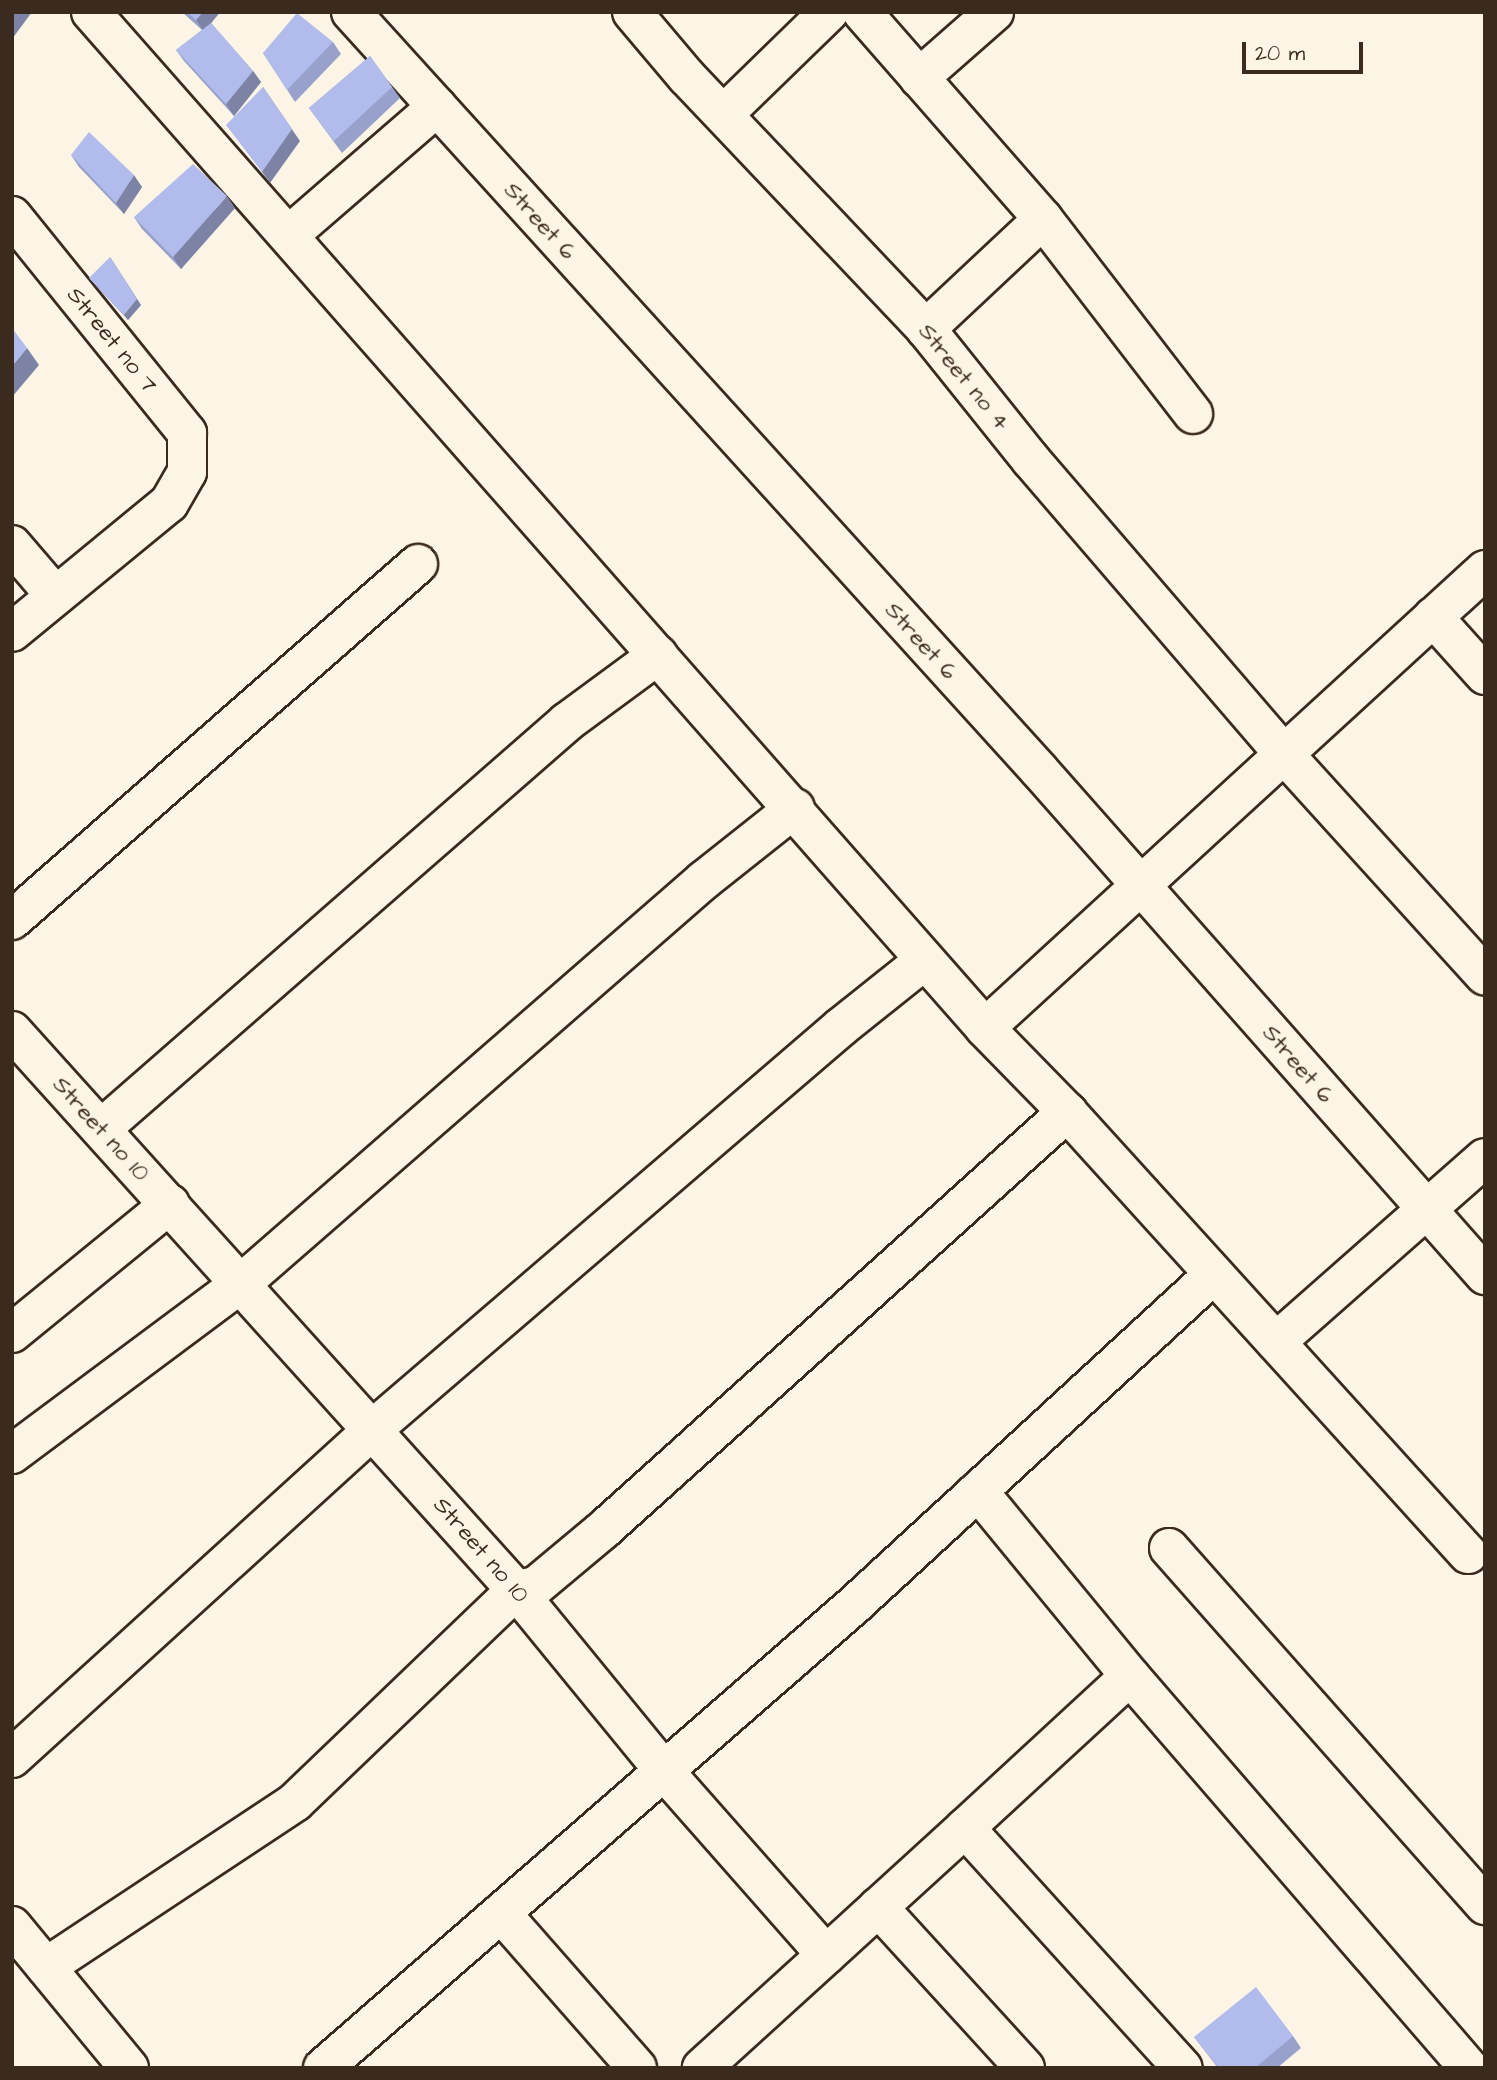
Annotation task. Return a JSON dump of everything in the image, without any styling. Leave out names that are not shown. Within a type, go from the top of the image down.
[{"type":"street","points":[[91,12],[795,808],[985,1028],[1067,1112],[1468,1554]]},
{"type":"street","name":"Street 6","points":[[351,12],[1141,885],[1485,1275]]},
{"type":"street","name":"Street no 4","points":[[632,12],[926,329],[1031,460],[1284,754],[1485,976]]},
{"type":"street","points":[[724,114],[829,12]]},
{"type":"street","points":[[862,12],[1043,219],[1193,414]]},
{"type":"street","points":[[919,78],[993,12]]},
{"type":"street","points":[[289,235],[437,107]]},
{"type":"street","name":"Street no 7","points":[[12,216],[187,433],[187,472],[169,503],[54,594]]},
{"type":"street","points":[[926,329],[1043,219]]},
{"type":"street","points":[[12,545],[54,594],[12,632]]},
{"type":"street","points":[[12,920],[418,564]]},
{"type":"street","points":[[985,1028],[1485,570]]},
{"type":"street","points":[[1433,617],[1485,675]]},
{"type":"street","points":[[101,1129],[567,722],[658,655]]},
{"type":"street","points":[[12,1454],[243,1282],[704,880],[795,808]]},
{"type":"street","points":[[12,1758],[373,1429],[841,1027],[925,960]]},
{"type":"street","name":"Street no 10","points":[[14,1038],[243,1282],[516,1590],[664,1771],[825,1955]]},
{"type":"street","points":[[46,1967],[295,1802],[516,1590],[536,1586],[603,1530],[1067,1112]]},
{"type":"street","points":[[1276,1342],[1485,1158]]},
{"type":"street","points":[[12,1333],[170,1204]]},
{"type":"street","points":[[323,2068],[664,1771],[978,1491],[1214,1274]]},
{"type":"street","points":[[978,1491],[1130,1676],[1469,2068]]},
{"type":"street","points":[[1169,1548],[1485,1905]]},
{"type":"street","points":[[702,2068],[1130,1676]]},
{"type":"street","points":[[965,1828],[1183,2068]]},
{"type":"street","points":[[878,1907],[1025,2068]]},
{"type":"street","points":[[501,1913],[637,2068]]},
{"type":"street","points":[[12,1926],[129,2068]]},
{"type":"building","points":[[187,12],[203,12],[196,20]]},
{"type":"building","points":[[297,13],[333,42],[287,90],[263,53]]},
{"type":"building","points":[[211,23],[253,71],[226,104],[176,50]]},
{"type":"building","points":[[370,56],[392,87],[334,141],[309,108]]},
{"type":"building","points":[[263,87],[292,129],[262,172],[226,125]]},
{"type":"building","points":[[89,132],[134,175],[116,203],[71,155]]},
{"type":"building","points":[[193,164],[227,196],[173,257],[134,217]]},
{"type":"building","points":[[110,257],[137,299],[124,315],[89,278]]},
{"type":"building","points":[[12,328],[27,348],[12,366]]},
{"type":"building","points":[[1256,1987],[1293,2036],[1255,2068],[1219,2068],[1194,2037]]}]
